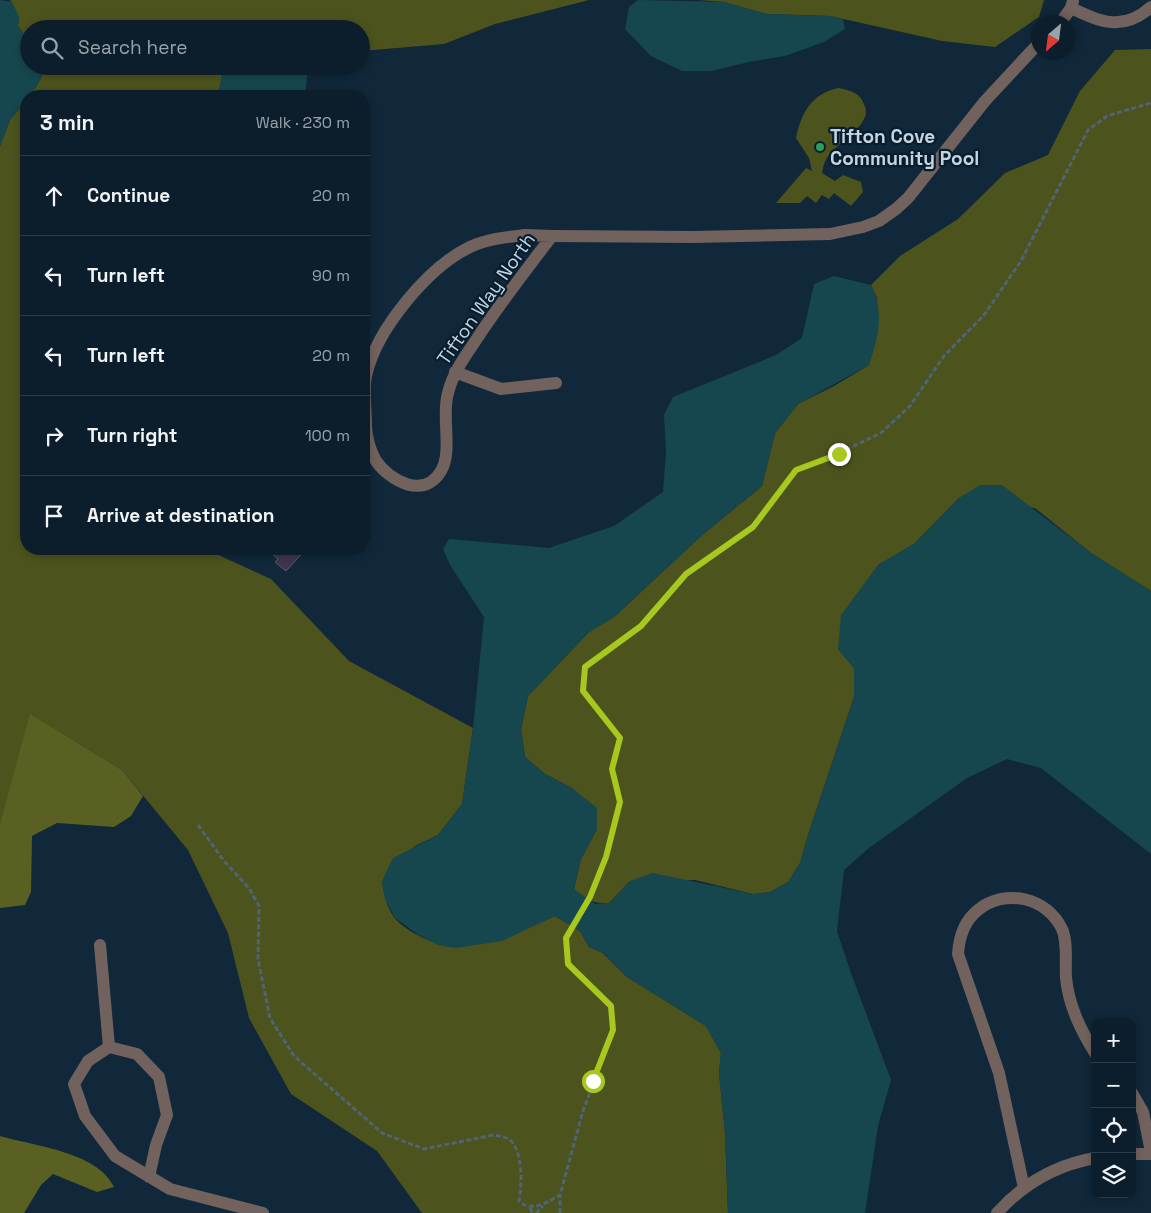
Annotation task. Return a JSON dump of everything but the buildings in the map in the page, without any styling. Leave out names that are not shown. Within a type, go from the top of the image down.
[{"type":"street","points":[[1065,15],[1072,4],[1100,21],[1112,24],[1125,22],[1151,7]]},
{"type":"street","name":"Tifton Way North","points":[[370,361],[382,333],[427,278],[447,260],[471,247],[496,238],[525,234],[552,236],[694,237],[830,234],[863,227],[896,209],[908,198],[985,102],[1031,52]]},
{"type":"street","name":"Tifton Way North","points":[[370,445],[375,459],[389,475],[407,486],[421,486],[432,481],[441,472],[446,460],[446,406],[455,372],[500,304],[552,236]]},
{"type":"street","points":[[455,372],[501,389],[556,383]]},
{"type":"street","points":[[1024,1188],[999,1073],[958,954],[959,942],[965,925],[977,910],[992,901],[1009,897],[1025,898],[1040,904],[1054,916],[1063,930],[1066,980],[1072,1007],[1081,1032],[1091,1047]]},
{"type":"street","points":[[100,945],[109,1047]]},
{"type":"street","points":[[150,1176],[156,1145],[167,1115],[159,1077],[138,1054],[109,1047],[88,1060],[74,1084],[86,1116],[115,1156],[170,1189],[263,1213]]},
{"type":"street","points":[[1136,1100],[1143,1112],[1151,1153],[1136,1154]]},
{"type":"street","points":[[997,1213],[1024,1188],[1048,1172],[1091,1159]]},
{"type":"path","points":[[560,1213],[560,1194],[583,1111],[613,1030],[611,1006],[568,964],[566,938],[590,897],[606,857],[620,802],[612,769],[620,738],[583,691],[585,667],[641,626],[686,574],[753,527],[796,470],[839,454],[881,432],[910,406],[944,356],[984,315],[1021,262],[1088,130],[1107,116],[1151,103]]},
{"type":"path","points":[[198,825],[224,861],[249,888],[260,906],[258,959],[270,1018],[294,1056],[382,1133],[424,1149],[493,1135],[504,1136],[512,1142],[520,1165],[522,1189],[518,1201],[523,1207],[530,1208],[545,1204]]},
{"type":"path","points":[[530,1208],[534,1213],[560,1194]]},
{"type":"green space","points":[[10,0],[589,0],[495,24],[444,44],[370,50],[370,20],[20,20],[20,29],[18,26],[19,17]]},
{"type":"green space","points":[[698,0],[1044,0],[1040,15],[1031,15],[1031,22],[995,47],[942,41],[830,16],[767,14],[724,2]]},
{"type":"green space","points":[[1151,49],[1151,591],[1091,553],[1035,508],[959,498],[914,544],[878,565],[838,649],[854,668],[854,697],[800,863],[788,882],[770,892],[753,894],[695,880],[630,881],[609,903],[594,902],[582,896],[574,889],[581,859],[597,829],[572,788],[545,774],[525,757],[521,729],[528,696],[589,632],[614,617],[700,537],[762,486],[775,433],[798,404],[834,386],[869,365],[877,298],[871,285],[900,256],[958,219],[1005,173],[1048,155],[1080,91],[1115,50]]},
{"type":"green space","points":[[222,75],[219,90],[34,90],[42,76]]},
{"type":"green space","name":"Tifton Cove Community Pool","points":[[839,88],[857,94],[864,104],[866,112],[860,126],[827,158],[822,173],[835,181],[843,175],[861,182],[863,192],[851,206],[834,193],[829,199],[822,195],[816,203],[807,196],[800,203],[776,203],[806,168],[812,171],[809,158],[796,138],[801,120],[815,99],[822,94]]},
{"type":"green space","points":[[20,108],[20,555],[218,555],[271,579],[349,661],[473,728],[462,804],[438,835],[415,846],[382,881],[391,913],[405,928],[413,933],[440,944],[455,947],[491,940],[555,916],[580,931],[589,947],[603,953],[627,977],[706,1026],[721,1053],[719,1073],[725,1133],[728,1213],[422,1213],[377,1151],[291,1094],[249,1018],[228,933],[188,850],[122,770],[31,715],[0,823],[0,146],[10,120]]},
{"type":"green space","points":[[30,714],[122,770],[143,796],[131,816],[114,827],[57,823],[32,836],[31,892],[25,905],[0,908],[0,823]]},
{"type":"green space","points":[[0,1136],[47,1147],[80,1158],[106,1175],[114,1187],[97,1192],[53,1174],[41,1185],[24,1213],[0,1213]]},
{"type":"shaded area","points":[[0,0],[12,2],[19,17],[20,75],[42,76],[34,90],[20,90],[20,108],[10,120],[0,146]]},
{"type":"shaded area","points":[[638,0],[724,2],[767,14],[830,16],[843,19],[845,29],[824,42],[785,56],[711,71],[682,71],[651,56],[625,29],[629,7]]},
{"type":"shaded area","points":[[222,75],[307,75],[306,90],[219,90]]},
{"type":"shaded area","points":[[834,276],[871,285],[875,295],[878,305],[879,325],[869,365],[798,404],[775,433],[762,486],[700,537],[614,617],[589,632],[528,696],[521,729],[525,757],[545,774],[572,788],[597,808],[597,829],[581,859],[574,889],[595,904],[609,903],[630,881],[653,873],[753,894],[770,892],[788,882],[800,863],[854,697],[854,668],[838,649],[841,615],[878,565],[914,544],[959,498],[980,485],[1002,485],[1091,553],[1151,591],[1151,854],[1041,768],[1007,759],[967,778],[869,848],[844,870],[837,931],[891,1080],[878,1126],[865,1213],[728,1213],[725,1133],[719,1073],[721,1053],[706,1026],[627,977],[604,953],[589,947],[580,931],[555,916],[502,941],[456,948],[438,945],[417,934],[395,918],[385,899],[382,881],[393,858],[438,835],[462,804],[473,728],[484,617],[450,565],[443,549],[449,539],[549,548],[614,526],[663,492],[666,451],[664,415],[673,397],[776,355],[802,338],[814,284]]},
{"type":"place","name":"Tifton Cove Community Pool","points":[[820,147]]},
{"type":"route","points":[[593,1081],[613,1030],[611,1006],[568,964],[566,938],[590,897],[606,857],[620,802],[612,769],[620,738],[583,691],[585,667],[641,626],[686,574],[753,527],[796,470],[839,454]]}]
